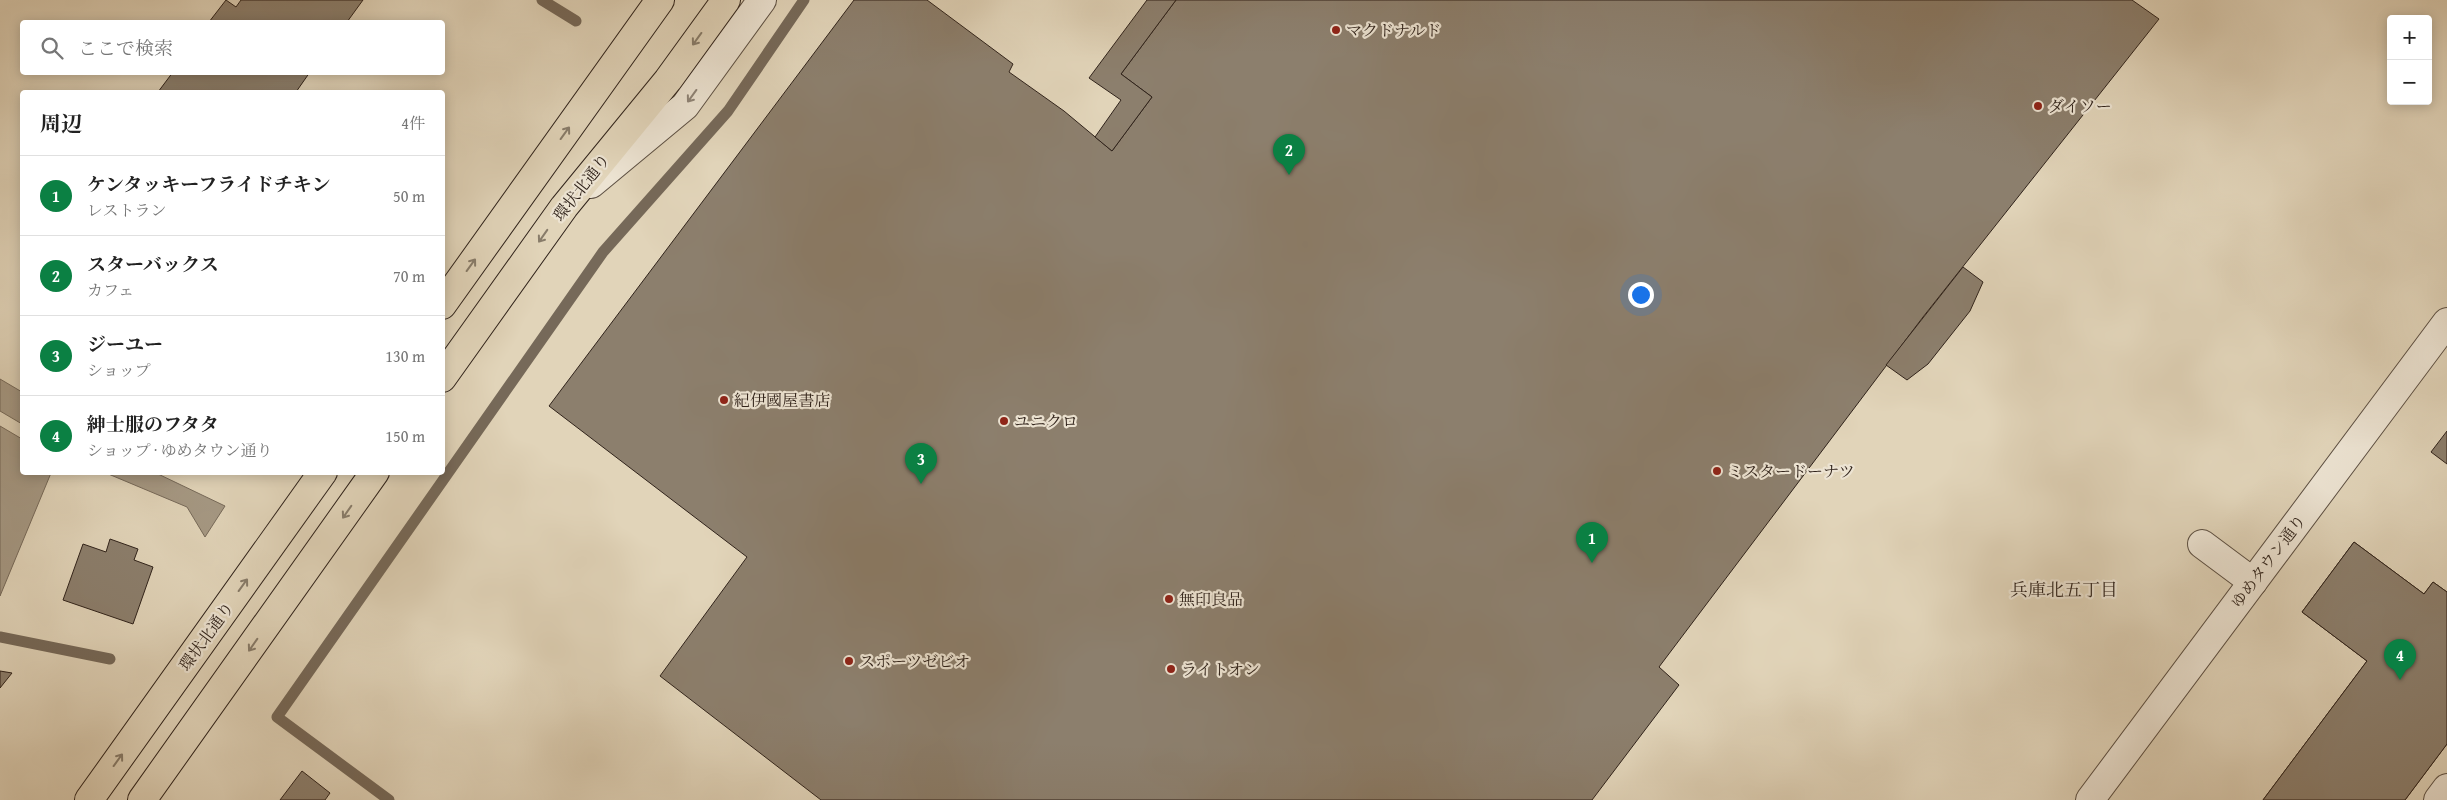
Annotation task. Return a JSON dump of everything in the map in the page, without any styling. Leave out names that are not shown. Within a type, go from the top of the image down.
[{"type":"highway","points":[[445,301],[660,0]]},
{"type":"highway","name":"環状北通り","points":[[445,374],[564,207],[668,80],[726,0]]},
{"type":"highway","name":"環状北通り","points":[[90,800],[321,475]]},
{"type":"highway","points":[[142,800],[373,475]]},
{"type":"street","points":[[564,207],[685,106],[762,0]]},
{"type":"street","name":"ゆめタウン通り","points":[[2090,800],[2445,330]]},
{"type":"street","points":[[2202,544],[2253,582]]},
{"type":"street","points":[[2438,800],[2447,788]]},
{"type":"shaded area","points":[[0,379],[20,391],[20,423],[0,411]]},
{"type":"shaded area","points":[[0,426],[20,438],[20,475],[50,475],[0,596]]},
{"type":"shaded area","points":[[111,475],[160,475],[225,506],[205,537],[187,507]]},
{"type":"building","points":[[226,0],[236,7],[241,0],[363,0],[348,20],[211,20]]},
{"type":"building","points":[[854,0],[927,0],[1013,64],[1009,72],[1064,111],[1112,151],[1152,97],[1121,74],[1176,0],[2132,0],[2159,19],[1923,317],[1659,667],[1679,685],[1592,800],[821,800],[660,676],[747,557],[549,406]]},
{"type":"building","points":[[1147,0],[1176,0],[1121,74],[1152,97],[1112,151],[1095,137],[1121,100],[1089,78]]},
{"type":"building","points":[[171,75],[308,75],[297,90],[160,90]]},
{"type":"building","points":[[1963,267],[1983,282],[1970,311],[1928,364],[1907,380],[1886,365]]},
{"type":"building","points":[[2447,431],[2447,464],[2431,452]]},
{"type":"building","points":[[110,539],[138,549],[134,560],[153,567],[133,624],[63,600],[83,544],[106,552]]},
{"type":"building","points":[[2354,542],[2424,594],[2433,582],[2447,592],[2447,744],[2405,800],[2263,800],[2367,661],[2302,612]]},
{"type":"building","points":[[2354,542],[2424,594],[2433,582],[2447,592],[2447,744],[2405,800],[2263,800],[2367,661],[2302,612]]},
{"type":"building","points":[[0,671],[12,673],[0,688]]},
{"type":"building","points":[[302,771],[330,793],[325,800],[280,800]]},
{"type":"waterway","points":[[542,0],[576,21]]},
{"type":"waterway","points":[[389,800],[277,717],[603,252],[728,111],[804,0]]},
{"type":"waterway","points":[[0,637],[110,659]]},
{"type":"place","name":"マクドナルド","points":[[1336,30]]},
{"type":"place","name":"ダイソー","points":[[2038,106]]},
{"type":"place","name":"スターバックス","points":[[1289,175]]},
{"type":"place","name":"紀伊國屋書店","points":[[724,400]]},
{"type":"place","name":"ユニクロ","points":[[1004,421]]},
{"type":"place","name":"ミスタードーナツ","points":[[1717,471]]},
{"type":"place","name":"ジーユー","points":[[921,484]]},
{"type":"place","name":"ケンタッキーフライドチキン","points":[[1592,563]]},
{"type":"place","name":"無印良品","points":[[1169,599]]},
{"type":"place","name":"スポーツゼビオ","points":[[849,661]]},
{"type":"place","name":"ライトオン","points":[[1171,669]]},
{"type":"place","name":"紳士服のフタタ","points":[[2400,680]]},
{"type":"district","name":"兵庫北五丁目","points":[[2064,589]]}]
